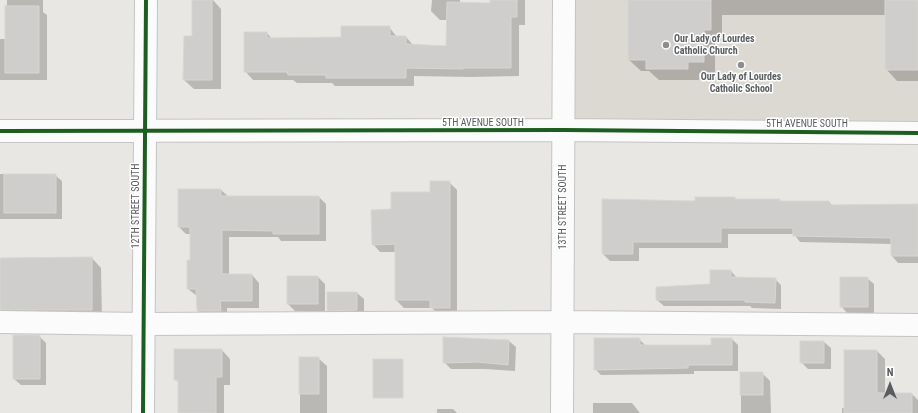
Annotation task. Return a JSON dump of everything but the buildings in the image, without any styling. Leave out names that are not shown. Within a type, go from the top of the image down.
[{"type":"street","name":"12TH STREET SOUTH","points":[[143,413],[146,0]]},
{"type":"street","name":"13TH STREET SOUTH","points":[[562,413],[564,0]]},
{"type":"street","name":"5TH AVENUE SOUTH","points":[[0,131],[144,132],[563,130],[918,132]]},
{"type":"street","points":[[0,322],[143,324],[563,322],[918,325]]},
{"type":"shaded area","name":"Our Lady of Lourdes Catholic School","points":[[564,0],[918,0],[918,133],[563,130]]},
{"type":"cycle path","points":[[143,413],[146,0]]},
{"type":"cycle path","points":[[0,131],[563,130],[918,133]]},
{"type":"place","name":"Our Lady of Lourdes Catholic Church","points":[[666,45]]},
{"type":"place","name":"Our Lady of Lourdes Catholic School","points":[[741,65]]}]
